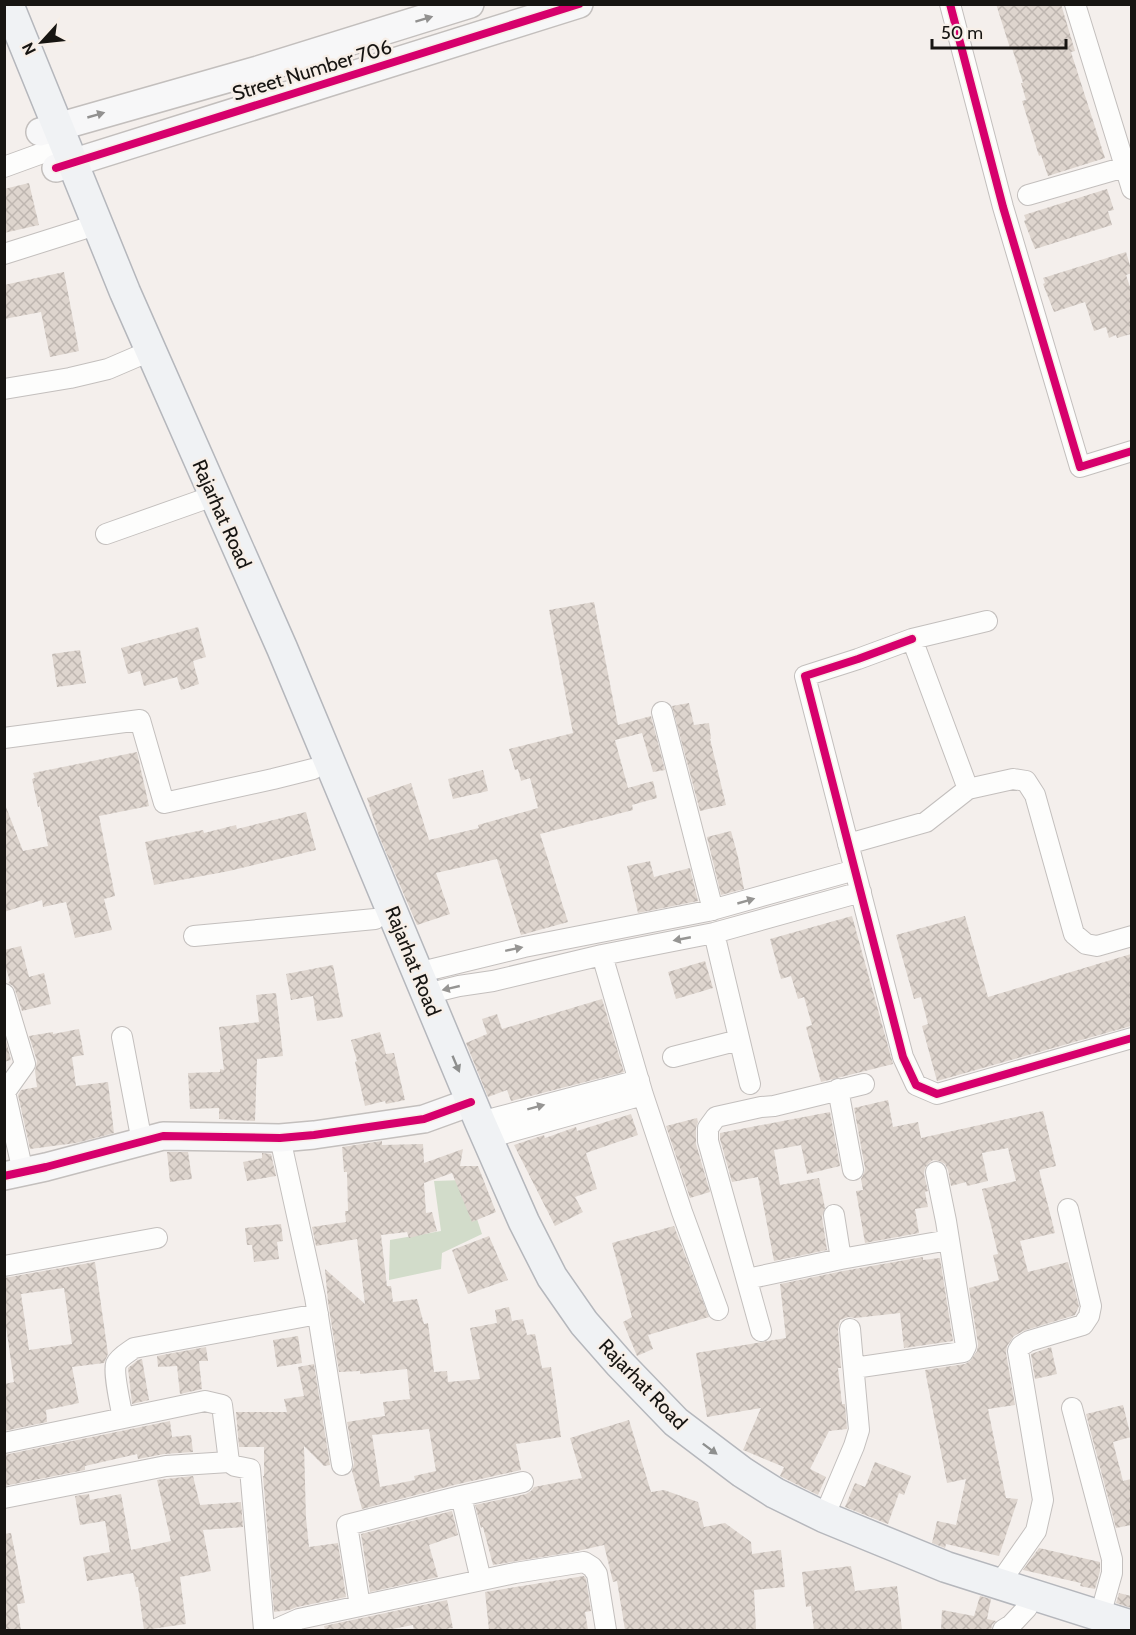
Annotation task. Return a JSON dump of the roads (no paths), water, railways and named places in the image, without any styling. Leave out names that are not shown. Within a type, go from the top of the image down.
[{"type":"main road","name":"Rajarhat Road","points":[[8,4],[83,229],[145,353],[282,648],[401,932],[473,1117],[515,1244],[541,1289],[568,1328],[652,1426],[687,1457],[716,1478],[778,1517],[854,1549],[1027,1608],[1098,1623],[1131,1626]]},
{"type":"main road","name":"Rajarhat Road","points":[[4,46],[125,292],[145,353],[202,500],[396,966],[413,1012],[473,1117],[552,1277],[584,1323],[676,1422],[707,1447],[775,1493],[824,1517],[946,1567],[999,1584],[1098,1623]]},
{"type":"street","points":[[4,167],[258,69],[470,4]]},
{"type":"street","name":"Street Number 706","points":[[55,148],[525,13],[579,4]]},
{"type":"street","points":[[950,4],[1004,207],[1080,467],[1131,451]]},
{"type":"street","points":[[1075,4],[1128,166],[1131,189]]},
{"type":"street","points":[[1028,195],[1128,166]]},
{"type":"street","points":[[4,254],[83,229]]},
{"type":"street","points":[[4,389],[108,369],[145,353]]},
{"type":"street","points":[[106,534],[202,500]]},
{"type":"street","points":[[987,621],[912,639],[805,676],[903,1057],[916,1086],[937,1094],[1131,1038]]},
{"type":"street","points":[[912,639],[968,789]]},
{"type":"street","points":[[662,712],[713,910]]},
{"type":"street","points":[[4,738],[140,720],[164,802],[313,769]]},
{"type":"street","points":[[848,844],[926,822],[968,789],[1013,779],[1026,781],[1035,795],[1074,933],[1086,945],[1097,946],[1131,936]]},
{"type":"street","points":[[421,984],[487,955],[713,910],[855,870]]},
{"type":"street","points":[[421,984],[459,986],[493,981],[602,955],[714,933],[861,892]]},
{"type":"street","points":[[194,936],[375,919]]},
{"type":"street","points":[[714,933],[750,1084]]},
{"type":"street","points":[[487,955],[493,981]]},
{"type":"street","points":[[602,955],[641,1088],[682,1212],[718,1310]]},
{"type":"street","points":[[4,994],[25,1064],[5,1092],[14,1174],[163,1136],[280,1138],[314,1135],[424,1119],[473,1117],[641,1088]]},
{"type":"street","points":[[122,1037],[142,1142]]},
{"type":"street","points":[[673,1058],[739,1040]]},
{"type":"street","points":[[761,1331],[708,1141],[708,1128],[716,1118],[864,1084]]},
{"type":"street","points":[[838,1089],[853,1170]]},
{"type":"street","points":[[280,1138],[315,1296],[342,1465]]},
{"type":"street","points":[[854,1368],[963,1352],[966,1346],[936,1172]]},
{"type":"street","points":[[999,1584],[1036,1531],[1043,1500],[1018,1351],[1029,1341],[1083,1324],[1089,1316],[1091,1306],[1068,1209]]},
{"type":"street","points":[[834,1215],[841,1259]]},
{"type":"street","points":[[4,1266],[157,1238]]},
{"type":"street","points":[[747,1279],[841,1259],[949,1240]]},
{"type":"street","points":[[123,1418],[115,1373],[116,1364],[134,1348],[318,1314]]},
{"type":"street","points":[[824,1517],[860,1430],[850,1329]]},
{"type":"street","points":[[4,1443],[205,1401],[222,1405],[229,1462]]},
{"type":"street","points":[[1072,1408],[1112,1559],[1112,1573],[1098,1623]]},
{"type":"street","points":[[4,1498],[166,1466],[229,1462],[235,1466],[250,1469],[264,1630]]},
{"type":"street","points":[[360,1606],[347,1525],[524,1482]]},
{"type":"street","points":[[461,1496],[481,1580]]},
{"type":"street","points":[[274,1630],[299,1619],[515,1573],[584,1562],[592,1567],[597,1575],[606,1630]]},
{"type":"street","points":[[1003,1630],[1027,1608]]}]
